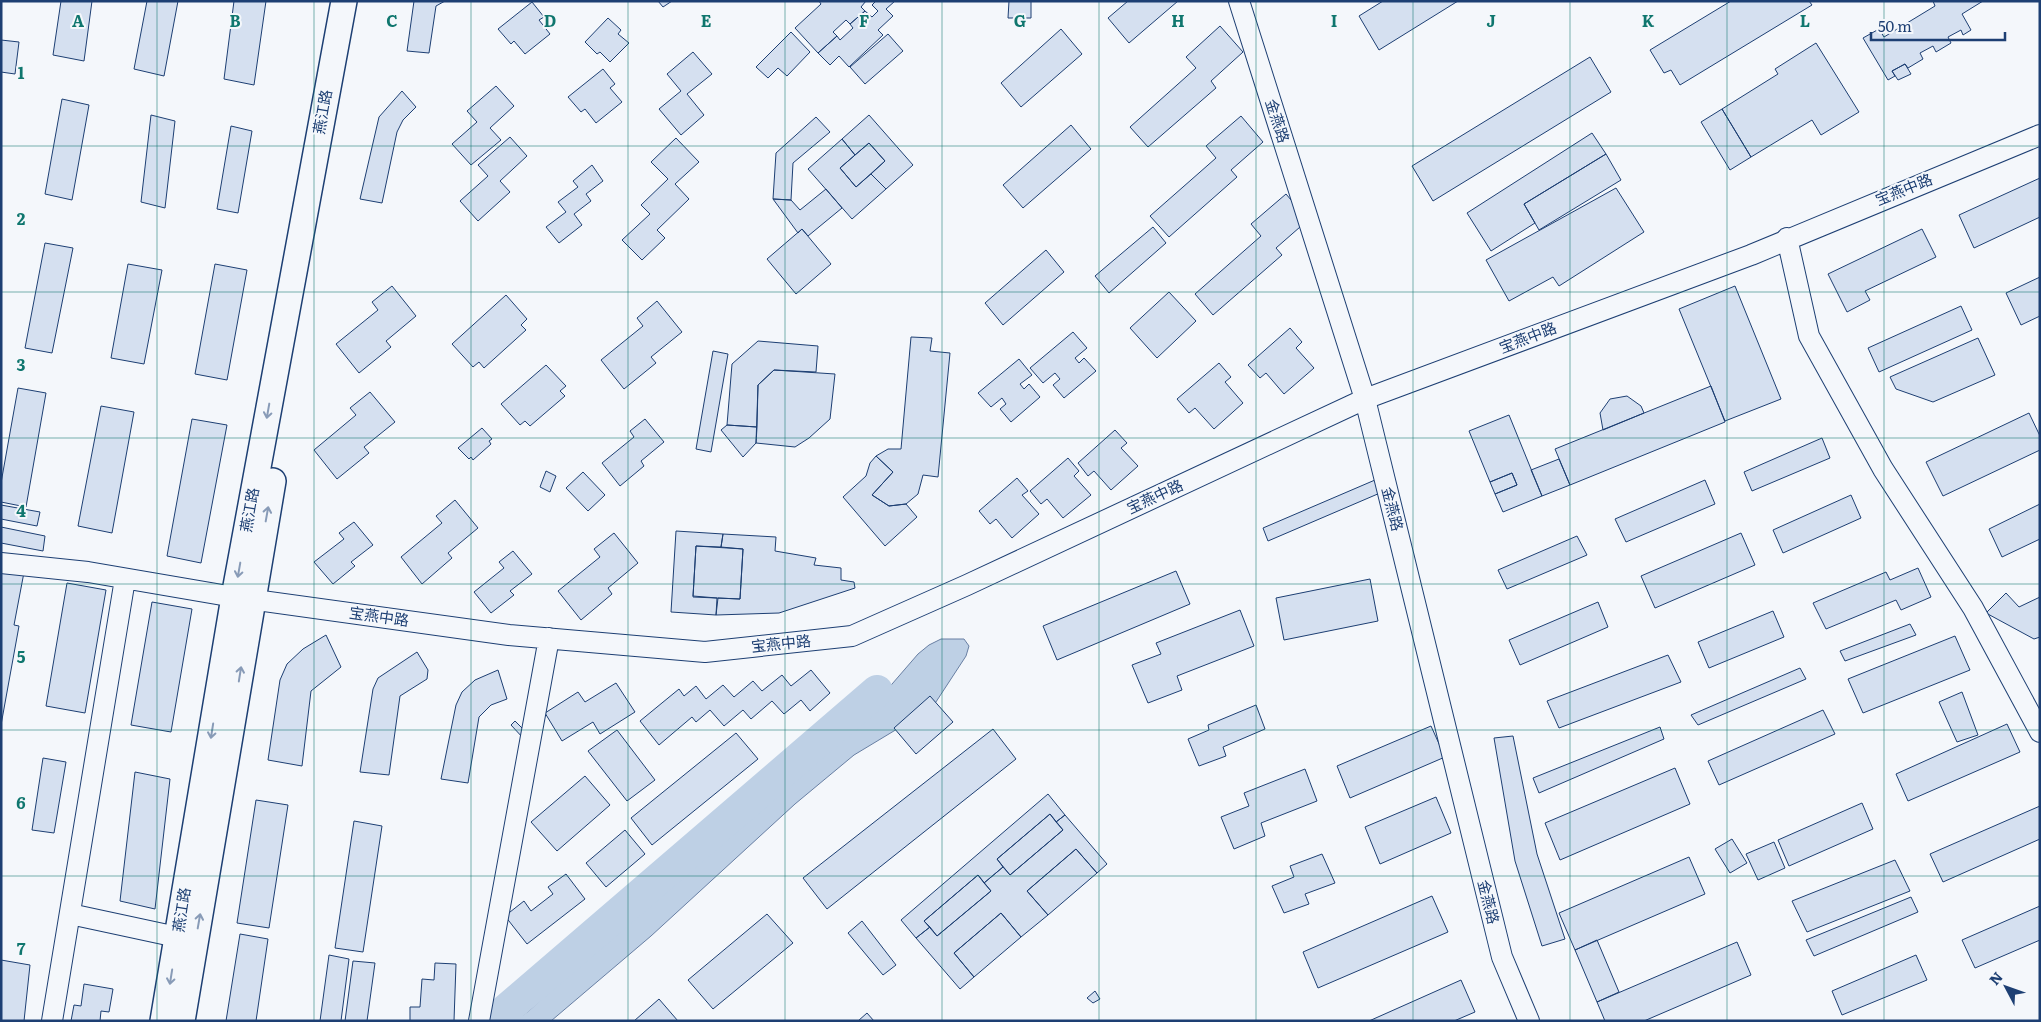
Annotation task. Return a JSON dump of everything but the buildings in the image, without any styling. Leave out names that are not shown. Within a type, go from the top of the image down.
[{"type":"main road","name":"燕江路","points":[[164,1021],[177,937],[243,598],[344,1]]},
{"type":"main road","points":[[182,1021],[243,598],[298,335],[360,1]]},
{"type":"street","name":"金燕路","points":[[1239,1],[1365,399],[1502,956],[1529,1021]]},
{"type":"street","name":"宝燕中路","points":[[1,562],[88,572],[243,598],[509,635],[705,652],[852,636],[976,581],[1365,399],[1751,254],[2040,135]]},
{"type":"street","points":[[1787,238],[1809,336],[1883,469],[1973,608],[2040,732]]},
{"type":"street","points":[[52,1021],[125,579]]},
{"type":"street","points":[[479,1020],[549,638]]},
{"type":"street","points":[[70,914],[177,937]]},
{"type":"water","points":[[941,639],[964,639],[969,646],[966,656],[932,708],[854,755],[795,804],[651,936],[551,1021],[515,1021],[530,1010],[631,912],[803,765],[886,691],[918,654],[929,645]]},
{"type":"waterway","points":[[493,1021],[877,691]]}]
